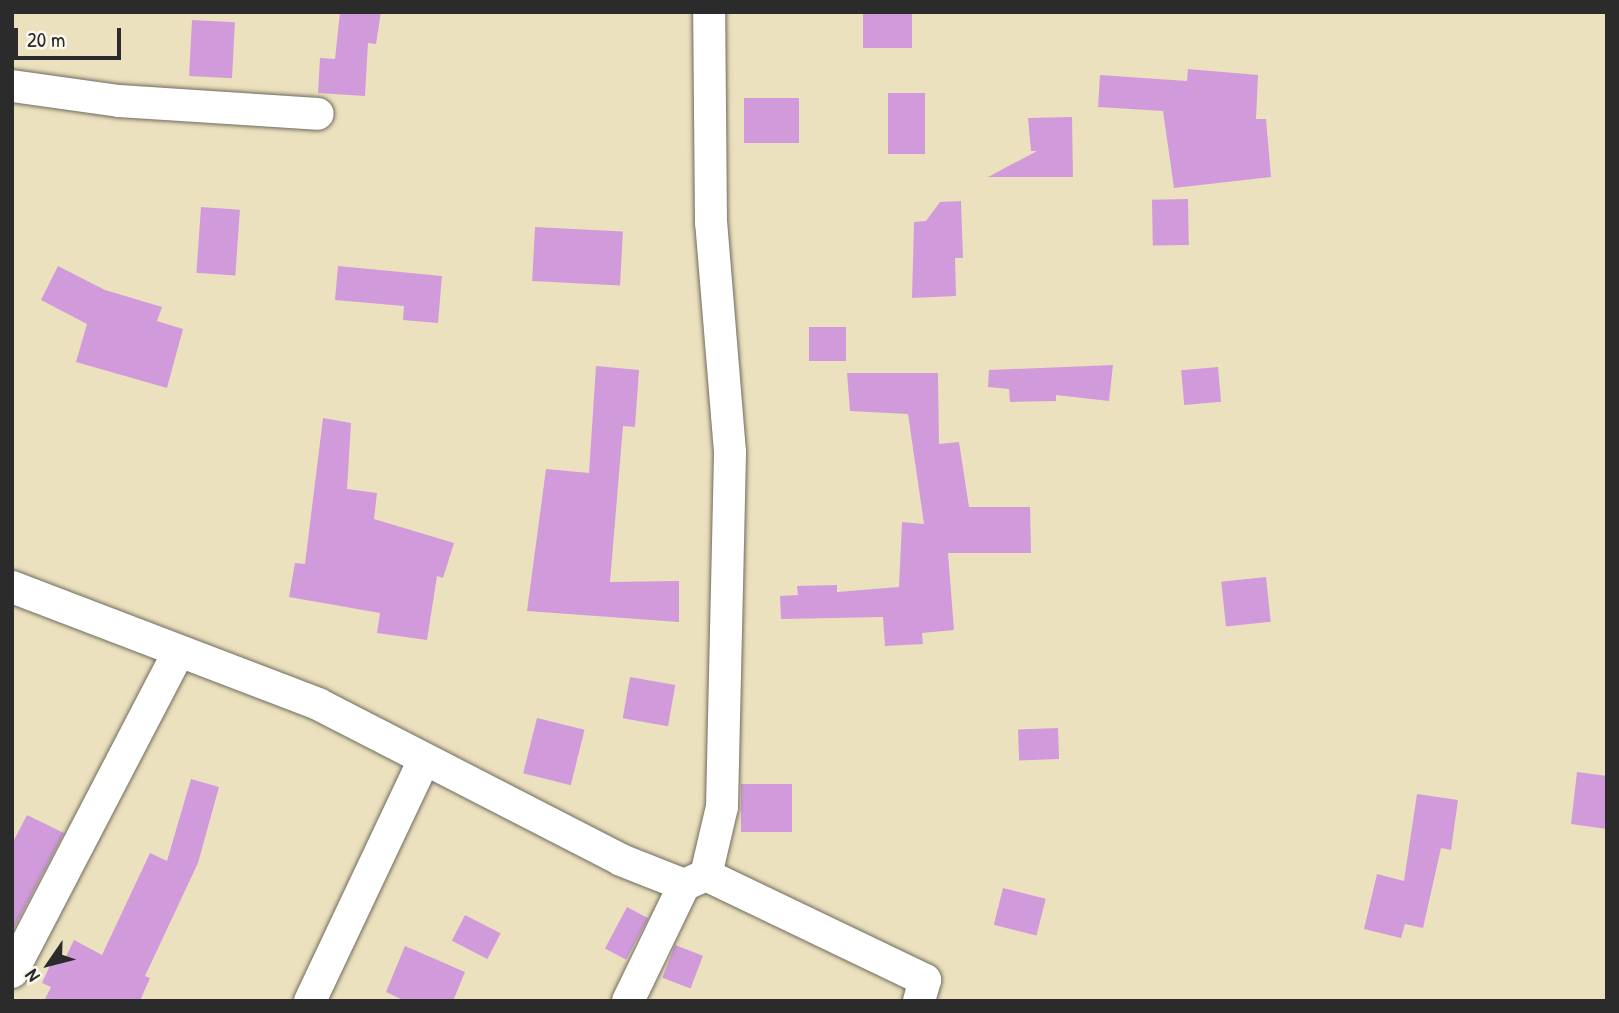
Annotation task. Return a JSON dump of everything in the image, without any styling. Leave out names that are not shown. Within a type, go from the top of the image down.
[{"type":"street","points":[[628,1001],[695,880],[722,807],[730,452],[711,223],[709,12]]},
{"type":"street","points":[[12,86],[119,101],[318,114]]},
{"type":"street","points":[[12,587],[178,653],[318,704],[424,761],[926,980],[919,1001]]},
{"type":"street","points":[[12,972],[178,653]]},
{"type":"street","points":[[310,1001],[424,761]]},
{"type":"building","points":[[340,12],[381,12],[376,44],[368,43],[365,96],[318,93],[320,58],[335,59]]},
{"type":"building","points":[[863,12],[912,12],[912,48],[863,48]]},
{"type":"building","points":[[192,20],[235,22],[232,78],[189,76]]},
{"type":"building","points":[[1188,69],[1258,75],[1256,119],[1266,119],[1271,177],[1174,188],[1163,111],[1098,107],[1100,75],[1187,81]]},
{"type":"building","points":[[888,93],[925,93],[925,154],[888,154]]},
{"type":"building","points":[[744,98],[799,98],[799,143],[744,143]]},
{"type":"building","points":[[1072,117],[1073,177],[988,177],[1037,151],[1031,151],[1028,118]]},
{"type":"building","points":[[1188,199],[1189,245],[1153,246],[1152,200]]},
{"type":"building","points":[[961,201],[963,258],[955,258],[956,296],[912,298],[914,222],[926,221],[940,202]]},
{"type":"building","points":[[201,207],[240,210],[235,276],[196,273]]},
{"type":"building","points":[[535,227],[623,232],[620,286],[532,281]]},
{"type":"building","points":[[58,266],[105,290],[162,307],[157,321],[183,329],[167,388],[76,362],[87,324],[41,300]]},
{"type":"building","points":[[338,266],[442,276],[438,323],[403,320],[404,306],[335,300]]},
{"type":"building","points":[[809,327],[846,327],[846,361],[809,361]]},
{"type":"building","points":[[1113,365],[1109,401],[1056,395],[1056,401],[1010,402],[1009,389],[988,387],[989,370]]},
{"type":"building","points":[[596,366],[639,370],[635,427],[623,426],[610,582],[679,581],[679,622],[527,611],[546,469],[589,473]]},
{"type":"building","points":[[1218,367],[1221,402],[1184,405],[1181,370]]},
{"type":"building","points":[[847,373],[938,373],[939,444],[959,442],[969,507],[1030,507],[1031,553],[948,553],[954,630],[922,633],[923,644],[885,646],[883,617],[781,619],[780,596],[798,595],[797,586],[837,585],[837,592],[899,587],[902,522],[924,524],[908,414],[850,411]]},
{"type":"building","points":[[323,418],[351,423],[347,489],[377,493],[374,519],[454,543],[443,578],[437,576],[427,640],[377,633],[380,613],[289,597],[295,563],[305,564]]},
{"type":"building","points":[[1266,577],[1271,622],[1226,626],[1221,582]]},
{"type":"building","points":[[630,677],[675,685],[668,726],[623,718]]},
{"type":"building","points":[[537,718],[585,730],[571,785],[523,773]]},
{"type":"building","points":[[1058,728],[1059,759],[1019,760],[1018,729]]},
{"type":"building","points":[[1577,772],[1607,776],[1607,829],[1571,824]]},
{"type":"building","points":[[191,779],[219,787],[198,863],[145,976],[150,978],[140,1001],[44,1001],[51,987],[42,983],[53,959],[63,963],[74,940],[102,955],[150,853],[167,861]]},
{"type":"building","points":[[741,784],[792,784],[792,832],[741,832]]},
{"type":"building","points":[[1417,794],[1458,800],[1451,850],[1441,848],[1423,928],[1405,924],[1401,938],[1364,929],[1377,874],[1404,881]]},
{"type":"building","points":[[27,815],[64,833],[12,932],[12,844]]},
{"type":"building","points":[[1003,888],[1046,899],[1036,936],[994,925]]},
{"type":"building","points":[[627,907],[648,918],[626,960],[605,948]]},
{"type":"building","points":[[465,915],[501,933],[487,959],[452,941]]},
{"type":"building","points":[[675,945],[703,956],[690,988],[662,978]]},
{"type":"building","points":[[405,946],[465,972],[453,1001],[405,1001],[386,992]]}]
